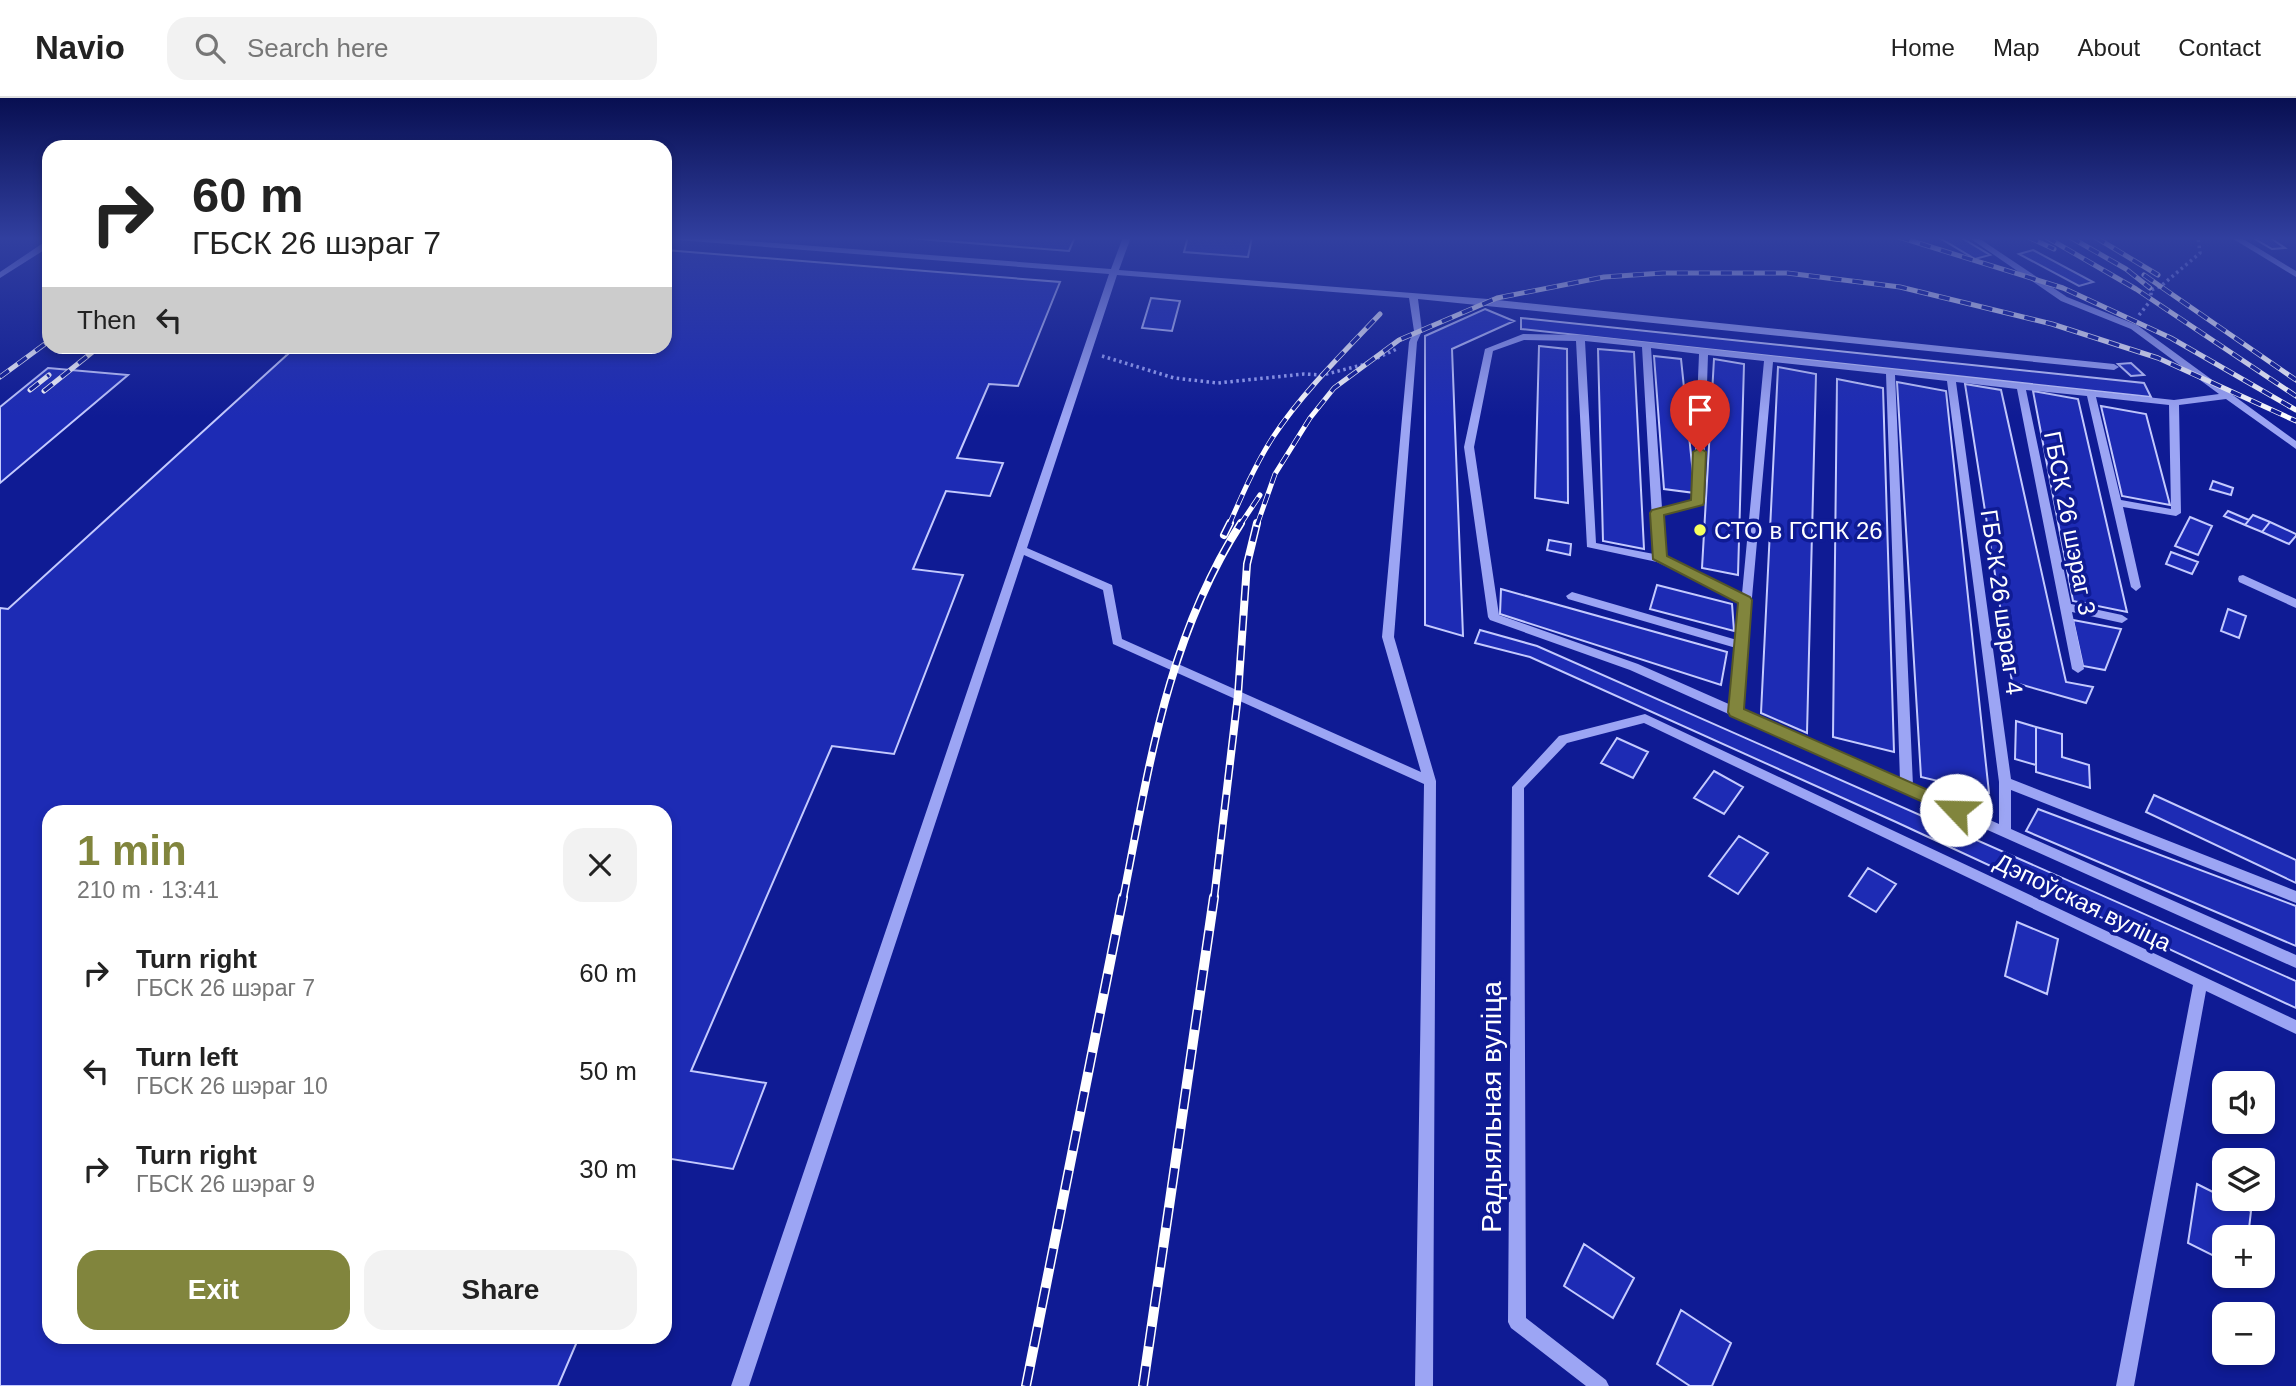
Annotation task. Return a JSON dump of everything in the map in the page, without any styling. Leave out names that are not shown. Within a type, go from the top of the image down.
[{"type":"street","points":[[740,1386],[1106,297]]},
{"type":"street","points":[[1413,297],[1418,331],[1413,342],[1388,638],[1430,781],[1423,1386]]},
{"type":"street","points":[[1434,297],[2114,367]]},
{"type":"street","points":[[2061,297],[2134,327],[2296,446]]},
{"type":"street","points":[[2225,396],[2174,403],[1580,338],[1523,337],[1489,349],[1469,447],[1494,617],[1634,667],[2296,962]]},
{"type":"street","points":[[1580,338],[1591,545],[1660,559],[1745,600]]},
{"type":"street","points":[[1646,345],[1660,559]]},
{"type":"street","points":[[1657,513],[1698,502],[1704,351]]},
{"type":"street","points":[[1736,712],[1769,358]]},
{"type":"street","points":[[1889,371],[1907,788]]},
{"type":"street","name":"ГБСК 26 шэраг 4","points":[[1951,378],[2006,782],[2005,831]]},
{"type":"street","name":"ГБСК 26 шэраг 3","points":[[2021,386],[2078,669]]},
{"type":"street","points":[[2091,394],[2136,587]]},
{"type":"street","points":[[2117,503],[2176,513],[2174,403]]},
{"type":"street","points":[[1021,550],[1108,587],[1116,642],[1430,781]]},
{"type":"street","points":[[2243,579],[2296,604]]},
{"type":"street","points":[[1572,596],[1741,645]]},
{"type":"street","points":[[2065,607],[2122,619]]},
{"type":"street","name":"Дэпоўская вуліца","points":[[1518,787],[1563,739],[1645,718],[2296,1027]]},
{"type":"street","points":[[2006,782],[2296,897]]},
{"type":"street","name":"Радыяльная вуліца","points":[[1518,787],[1517,1322],[1600,1386]]},
{"type":"street","points":[[2124,1386],[2200,983]]},
{"type":"path","points":[[2134,327],[2135,320],[2151,297]]},
{"type":"path","points":[[1088,351],[1174,378],[1218,383],[1304,374],[1323,375],[1362,365],[1413,342]]},
{"type":"building","points":[[672,297],[1054,297],[1018,386],[989,384],[957,458],[1003,463],[990,496],[946,491],[913,569],[963,575],[894,754],[832,746],[691,1071],[766,1083],[733,1169],[672,1159],[672,805],[42,805],[42,1344],[576,1344],[558,1386],[0,1386],[0,608],[8,609],[288,354],[672,354]]},
{"type":"building","points":[[1151,298],[1180,301],[1172,331],[1142,328]]},
{"type":"building","points":[[1485,309],[1514,321],[1452,349],[1463,636],[1425,625],[1425,336]]},
{"type":"building","points":[[1521,318],[2144,383],[2151,397],[1521,329]]},
{"type":"building","points":[[1539,346],[1567,349],[1568,503],[1535,498]]},
{"type":"building","points":[[1598,349],[1634,352],[1644,549],[1603,541]]},
{"type":"building","points":[[1654,356],[1681,359],[1695,493],[1664,489]]},
{"type":"building","points":[[1714,359],[1744,364],[1738,575],[1702,568]]},
{"type":"building","points":[[2131,363],[2144,375],[2131,376],[2118,364]]},
{"type":"building","points":[[1778,367],[1816,374],[1807,733],[1761,713]]},
{"type":"building","points":[[48,368],[128,375],[0,483],[0,407]]},
{"type":"building","points":[[1837,379],[1883,388],[1894,752],[1833,737]]},
{"type":"building","points":[[1897,382],[1946,391],[1989,793],[1921,777]]},
{"type":"building","points":[[1965,384],[2001,390],[2066,682],[2093,687],[2086,703],[2012,682]]},
{"type":"building","points":[[2033,391],[2078,399],[2127,612],[2073,601]]},
{"type":"building","points":[[2101,406],[2146,414],[2170,505],[2122,496]]},
{"type":"building","points":[[2213,481],[2233,488],[2231,495],[2210,489]]},
{"type":"building","points":[[2228,511],[2249,520],[2245,525],[2224,516]]},
{"type":"building","points":[[2253,515],[2270,522],[2262,532],[2245,525]]},
{"type":"building","points":[[2190,517],[2212,526],[2198,555],[2175,546]]},
{"type":"building","points":[[2270,522],[2296,536],[2289,544],[2262,532]]},
{"type":"building","points":[[1549,540],[1571,544],[1570,555],[1547,550]]},
{"type":"building","points":[[2171,552],[2198,562],[2192,574],[2166,564]]},
{"type":"building","points":[[1657,585],[1732,604],[1734,631],[1650,609]]},
{"type":"building","points":[[1501,589],[1727,652],[1721,685],[1500,614]]},
{"type":"building","points":[[2228,609],[2246,616],[2239,638],[2221,631]]},
{"type":"building","points":[[2073,620],[2121,629],[2105,670],[2083,666]]},
{"type":"building","points":[[1480,630],[1537,646],[2296,981],[2296,1008],[1896,822],[1530,657],[1475,643]]},
{"type":"building","points":[[2016,721],[2036,727],[2036,765],[2015,759]]},
{"type":"building","points":[[2036,727],[2062,734],[2062,757],[2089,765],[2090,788],[2036,772]]},
{"type":"building","points":[[1617,738],[1648,752],[1633,778],[1601,763]]},
{"type":"building","points":[[1714,771],[1743,787],[1724,814],[1694,798]]},
{"type":"building","points":[[2154,795],[2296,860],[2296,883],[2146,812]]},
{"type":"building","points":[[2038,809],[2296,906],[2296,946],[2026,831]]},
{"type":"building","points":[[1739,836],[1768,853],[1738,894],[1709,876]]},
{"type":"building","points":[[1868,868],[1896,884],[1876,912],[1849,896]]},
{"type":"building","points":[[2017,922],[2058,939],[2047,994],[2005,976]]},
{"type":"building","points":[[2197,1184],[2212,1192],[2212,1211],[2251,1211],[2249,1225],[2212,1225],[2212,1255],[2188,1243]]},
{"type":"building","points":[[1584,1244],[1634,1278],[1613,1318],[1564,1286]]},
{"type":"building","points":[[1681,1310],[1731,1343],[1712,1386],[1690,1386],[1657,1364]]},
{"type":"railway","points":[[1257,525],[1275,474],[1310,418],[1334,388],[1399,340],[1502,297]]},
{"type":"railway","points":[[1942,297],[2052,324],[2158,358],[2296,421]]},
{"type":"railway","points":[[2083,297],[2171,338],[2296,410]]},
{"type":"railway","points":[[2148,297],[2296,396]]},
{"type":"railway","points":[[2176,297],[2296,380]]},
{"type":"railway","points":[[1229,525],[1260,458],[1285,420],[1324,373],[1380,314]]},
{"type":"railway","points":[[0,377],[42,346]]},
{"type":"railway","points":[[44,391],[90,354]]},
{"type":"railway","points":[[30,390],[49,375]]},
{"type":"railway","points":[[1240,525],[1260,495]]},
{"type":"railway","points":[[1123,899],[1152,753],[1178,658],[1195,612],[1241,523]]},
{"type":"railway","points":[[1214,899],[1238,695],[1247,564],[1257,523]]},
{"type":"railway","points":[[1224,535],[1229,525]]},
{"type":"railway","points":[[1026,1386],[1123,897]]},
{"type":"railway","points":[[1143,1386],[1214,897]]},
{"type":"place","name":"СТО в ГСПК 26","points":[[1700,530]]},
{"type":"route","points":[[1700,452],[1698,502],[1657,513],[1660,559],[1745,600],[1736,712],[1956,810]]}]
